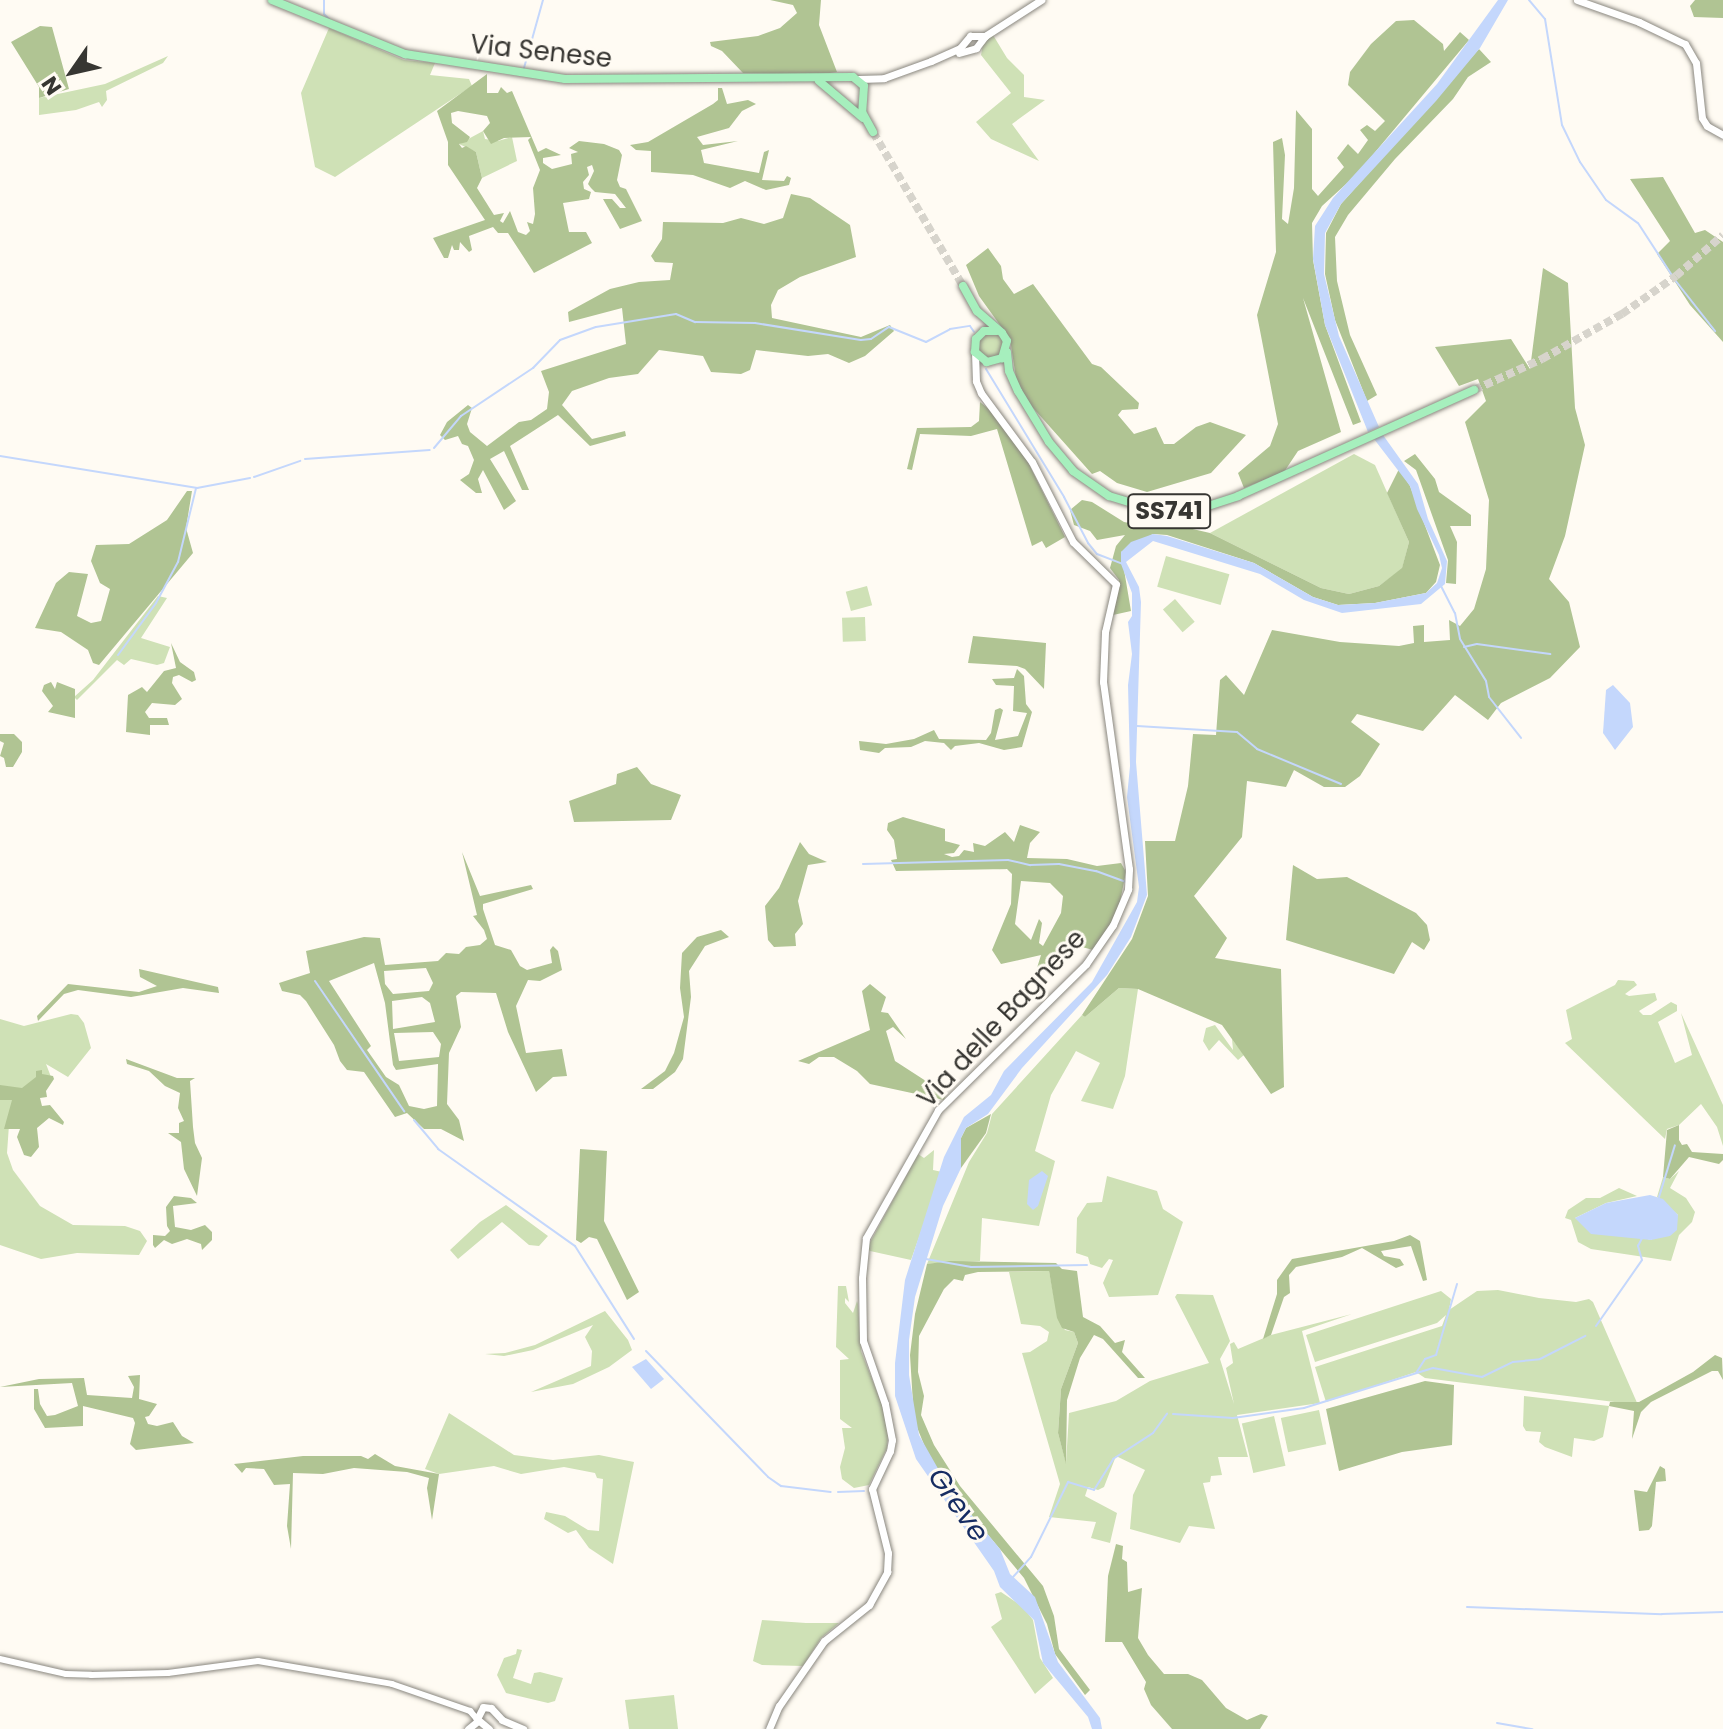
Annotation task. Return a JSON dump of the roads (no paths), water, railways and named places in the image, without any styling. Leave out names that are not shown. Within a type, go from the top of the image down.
[{"type":"main road","name":"Via Senese","points":[[272,0],[405,54],[545,77],[591,81],[885,77],[968,46],[970,36],[980,39],[1041,0]]},
{"type":"main road","points":[[1577,0],[1647,25],[1685,44],[1696,63],[1702,118],[1707,126],[1723,135]]},
{"type":"main road","name":"Via Senese","points":[[840,100],[855,104],[885,77]]},
{"type":"main road","points":[[840,100],[838,85],[846,78]]},
{"type":"main road","points":[[859,79],[864,95],[864,118]]},
{"type":"main road","points":[[817,80],[829,86],[840,100],[864,118],[873,132]]},
{"type":"main road","name":"SS741","points":[[963,286],[977,311],[1007,341],[1009,371],[1018,391]]},
{"type":"main road","name":"SS741","points":[[977,311],[981,333],[976,339],[975,352],[1004,371],[1061,459],[1087,484],[1109,496],[1158,511],[1202,508],[1341,451],[1474,390]]},
{"type":"main road","points":[[981,333],[997,331]]},
{"type":"main road","name":"Via delle Bagnese","points":[[769,1729],[779,1706],[824,1641],[869,1605],[887,1572],[888,1553],[872,1489],[892,1440],[885,1404],[863,1341],[862,1278],[866,1238],[938,1110],[1086,964],[1113,925],[1128,889],[1129,869],[1103,682],[1105,632],[1115,580],[1073,542],[1032,462],[981,393],[975,352]]},
{"type":"main road","points":[[976,370],[1007,352]]},
{"type":"main road","points":[[485,1725],[483,1707],[491,1708],[495,1714],[523,1729]]},
{"type":"main road","points":[[468,1729],[485,1725],[495,1714]]},
{"type":"street","points":[[0,1659],[66,1674],[91,1675],[168,1673],[258,1661],[392,1684],[470,1711],[485,1725]]},
{"type":"street","points":[[446,1701],[483,1707]]},
{"type":"water","points":[[1498,0],[1508,0],[1480,48],[1436,101],[1341,204],[1325,233],[1324,274],[1339,336],[1379,427],[1368,432],[1325,325],[1313,259],[1315,226],[1333,198],[1437,84]]},
{"type":"water","name":"Greve","points":[[1383,435],[1418,484],[1428,519],[1447,561],[1445,584],[1421,604],[1342,613],[1304,600],[1260,574],[1153,541],[1126,562],[1139,587],[1141,602],[1136,762],[1147,895],[1131,937],[1107,975],[1022,1068],[988,1114],[966,1128],[961,1138],[961,1168],[943,1206],[915,1297],[909,1340],[909,1375],[919,1435],[949,1488],[1000,1549],[1010,1574],[1035,1597],[1058,1662],[1100,1718],[1102,1729],[1092,1729],[1088,1717],[1043,1663],[1034,1620],[1000,1587],[994,1571],[916,1459],[895,1396],[895,1363],[905,1280],[944,1157],[964,1117],[991,1095],[1004,1071],[1092,982],[1137,902],[1139,887],[1127,797],[1130,766],[1128,685],[1132,654],[1128,622],[1132,616],[1132,593],[1121,564],[1121,552],[1131,542],[1153,534],[1167,536],[1254,563],[1313,597],[1338,605],[1375,603],[1426,593],[1437,583],[1442,568],[1439,555],[1417,509],[1410,486],[1374,439]]},
{"type":"water","points":[[1613,685],[1630,703],[1633,727],[1615,750],[1603,733],[1606,690]]},
{"type":"water","points":[[1042,1171],[1048,1176],[1038,1206],[1033,1210],[1027,1204],[1029,1180]]},
{"type":"water","points":[[1650,1195],[1663,1199],[1678,1215],[1677,1230],[1670,1236],[1651,1240],[1591,1234],[1575,1218],[1606,1203]]},
{"type":"water","points":[[646,1359],[664,1379],[651,1389],[632,1367]]},
{"type":"waterway","points":[[324,0],[324,14],[330,20]]},
{"type":"waterway","points":[[524,68],[543,0]]},
{"type":"waterway","points":[[1529,0],[1545,19],[1562,125],[1580,162],[1606,200],[1638,223],[1675,280],[1715,331]]},
{"type":"waterway","points":[[434,448],[461,416],[533,368],[560,340],[596,327],[676,314],[695,322],[755,323],[861,340],[871,339],[889,327],[926,342],[950,329],[970,326],[974,332]]},
{"type":"waterway","points":[[986,369],[1064,497],[1088,543],[1097,554],[1121,563]]},
{"type":"waterway","points":[[305,459],[430,450]]},
{"type":"waterway","points":[[0,456],[197,488],[250,478]]},
{"type":"waterway","points":[[254,477],[300,461]]},
{"type":"waterway","points":[[118,655],[156,603],[178,562],[196,488]]},
{"type":"waterway","points":[[1441,586],[1455,613],[1460,639],[1486,681],[1489,697],[1521,738]]},
{"type":"waterway","points":[[1464,647],[1477,644],[1550,654]]},
{"type":"waterway","points":[[1137,726],[1237,732],[1257,749],[1341,784]]},
{"type":"waterway","points":[[863,864],[1008,860],[1030,865],[1059,864],[1096,871],[1126,882]]},
{"type":"waterway","points":[[315,981],[404,1111]]},
{"type":"waterway","points":[[414,1120],[438,1149],[575,1246],[634,1339]]},
{"type":"waterway","points":[[1659,1197],[1675,1145]]},
{"type":"waterway","points":[[1596,1326],[1642,1260],[1638,1246],[1643,1236]]},
{"type":"waterway","points":[[926,1259],[971,1267],[1087,1265]]},
{"type":"waterway","points":[[1416,1373],[1425,1359],[1436,1355],[1457,1284]]},
{"type":"waterway","points":[[1173,1414],[1233,1418],[1304,1408],[1433,1368],[1482,1377],[1513,1362],[1540,1359],[1585,1336]]},
{"type":"waterway","points":[[646,1351],[768,1477],[781,1486],[831,1492]]},
{"type":"waterway","points":[[1013,1577],[1031,1557],[1068,1482],[1094,1490],[1113,1459],[1153,1433],[1167,1414]]},
{"type":"waterway","points":[[838,1492],[864,1491]]},
{"type":"waterway","points":[[1467,1607],[1662,1614],[1723,1612]]},
{"type":"waterway","points":[[1497,1723],[1532,1729]]},
{"type":"tunnel","points":[[873,132],[963,286]]},
{"type":"tunnel","points":[[1474,390],[1542,359],[1622,314],[1676,276],[1723,235]]}]
